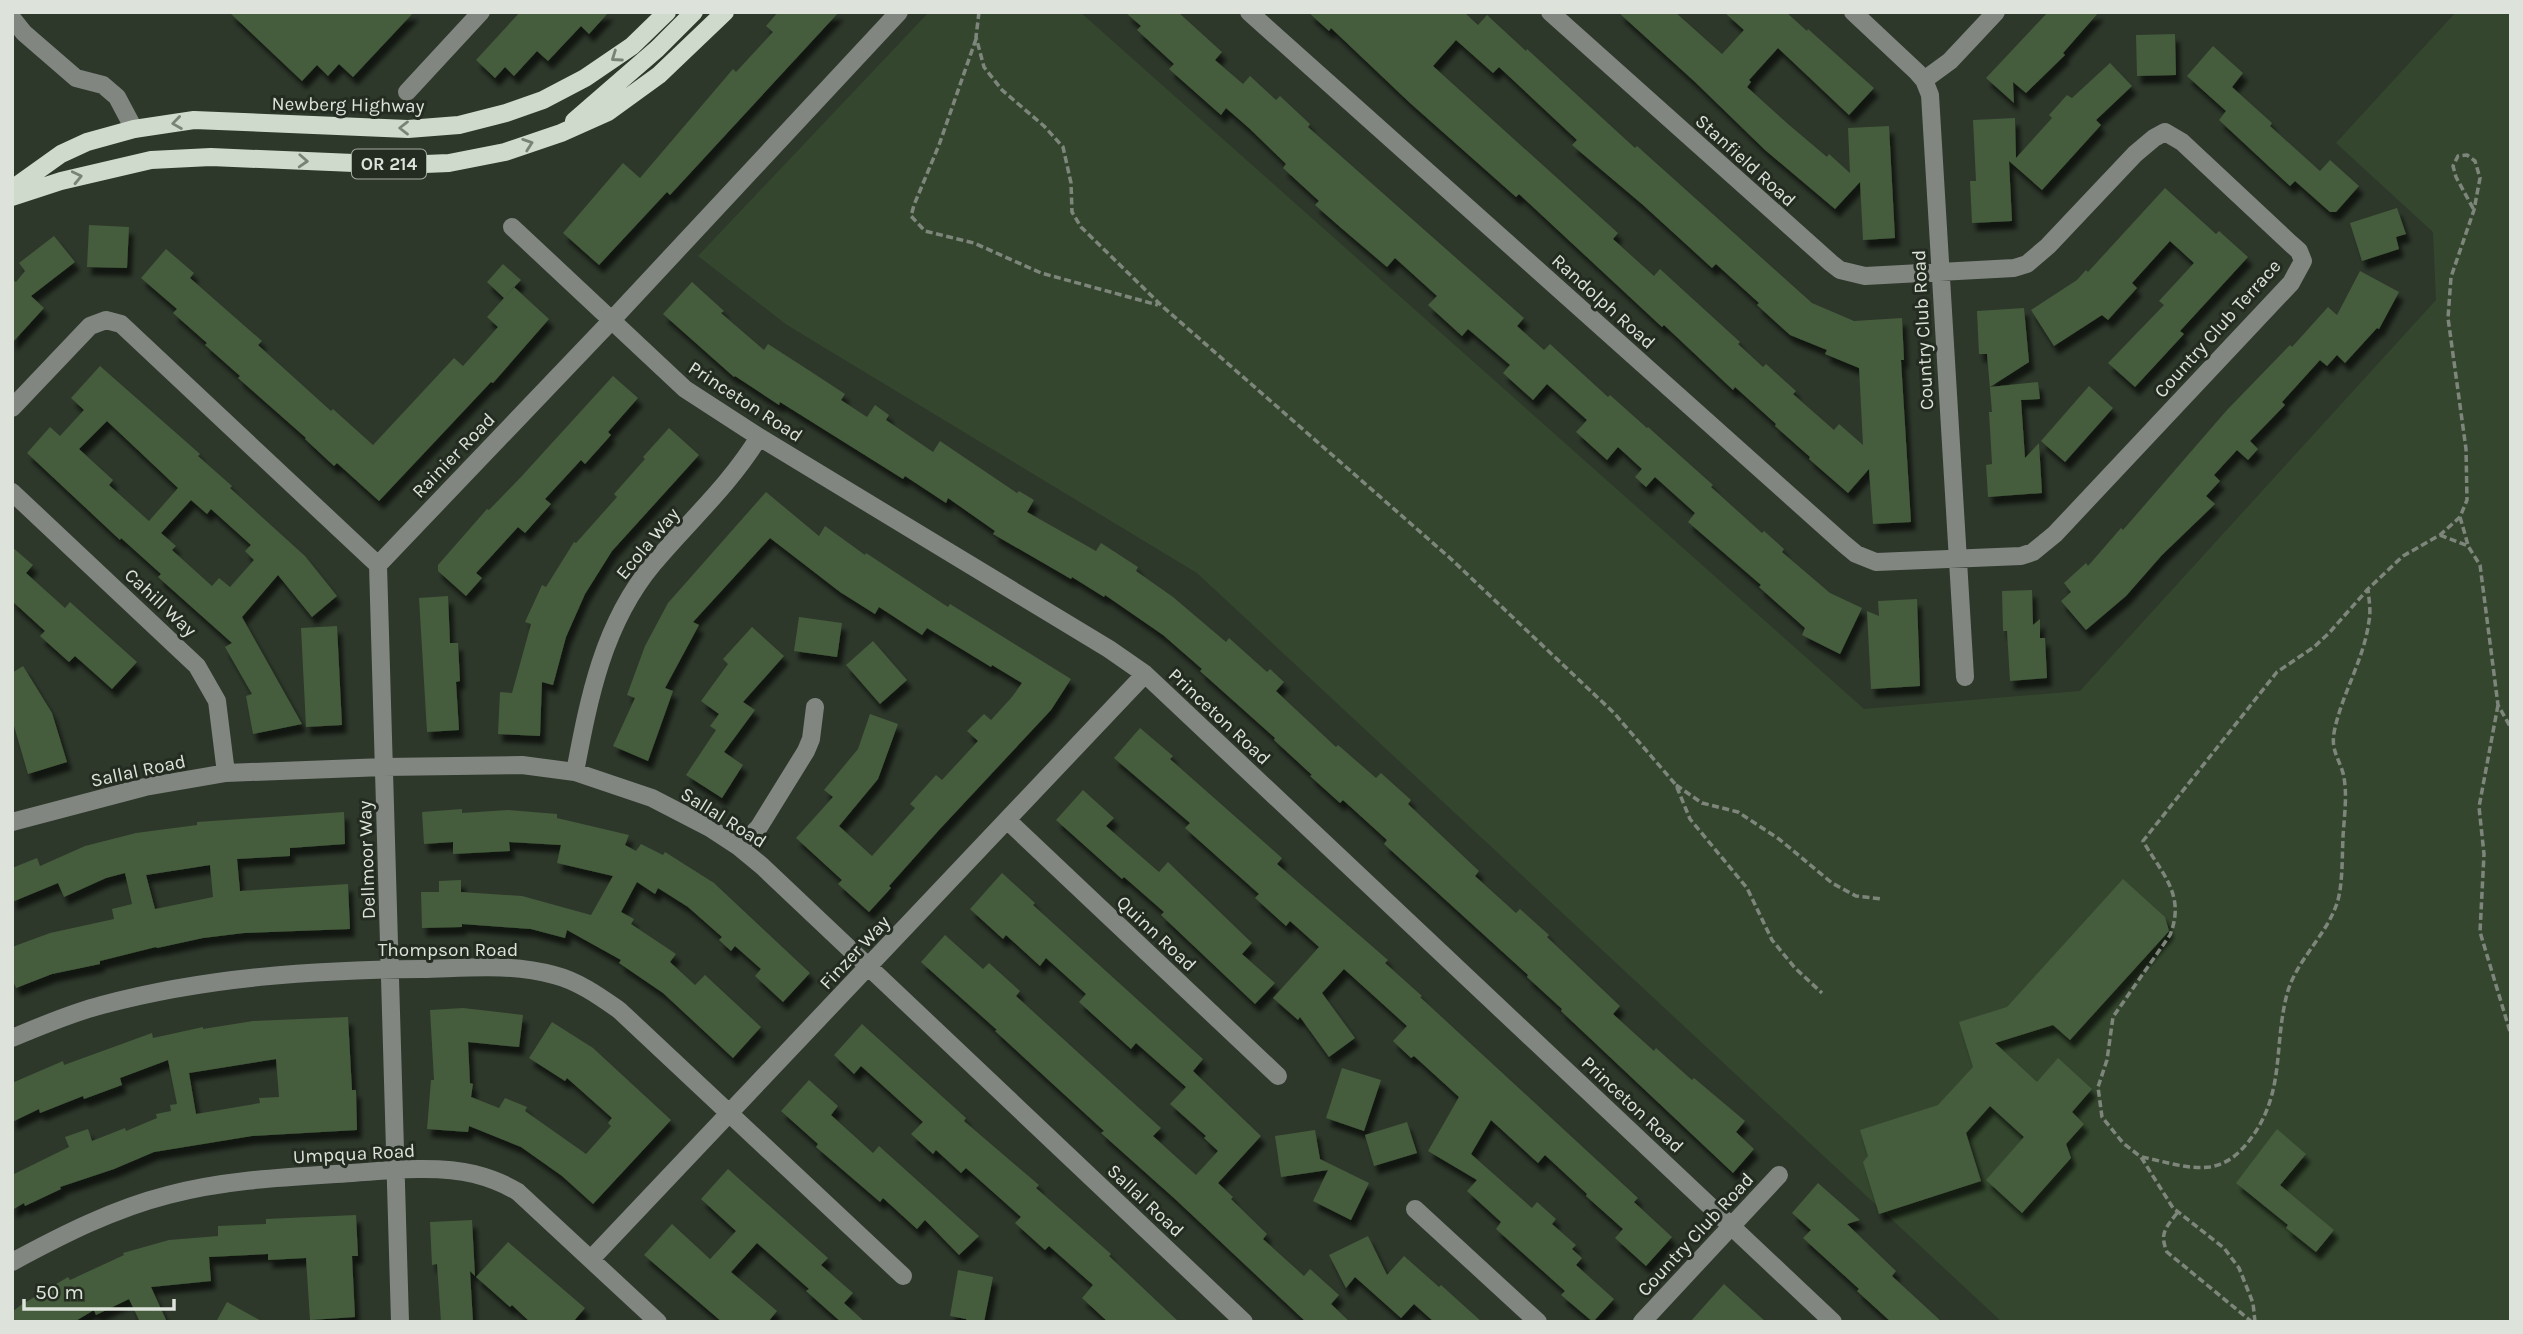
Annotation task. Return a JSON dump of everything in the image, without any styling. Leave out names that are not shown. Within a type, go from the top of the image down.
[{"type":"main road","name":"Newberg Highway","points":[[12,189],[61,154],[87,142],[134,129],[194,120],[408,129],[459,125],[543,100],[585,78],[632,46],[667,12]]},
{"type":"main road","name":"OR 214","points":[[561,133],[657,49],[694,12]]},
{"type":"main road","name":"OR 214","points":[[12,197],[61,181],[151,160],[211,156],[401,165],[449,163],[505,152],[561,133],[608,112],[659,75],[725,12]]},
{"type":"street","points":[[407,92],[481,12]]},
{"type":"street","name":"Rainier Road","points":[[378,565],[611,321],[899,12]]},
{"type":"street","name":"Randolph Road","points":[[1249,12],[1856,554],[1876,562],[1956,558]]},
{"type":"street","name":"Stanfield Road","points":[[1550,12],[1840,270],[1865,275],[1940,272]]},
{"type":"street","points":[[1853,12],[1898,52],[1924,80],[1950,61],[1996,12]]},
{"type":"street","points":[[12,18],[24,33],[76,78],[103,85],[117,97],[134,129]]},
{"type":"street","name":"Country Club Road","points":[[1924,80],[1930,95],[1931,109],[1965,677]]},
{"type":"street","name":"Country Club Terrace","points":[[1940,272],[2014,268],[2026,264],[2048,246],[2135,153],[2165,132],[2182,142],[2299,251],[2303,261],[2291,283],[2044,544],[2021,556],[1956,558]]},
{"type":"street","name":"Princeton Road","points":[[512,227],[685,389],[759,437],[1109,649],[1145,674],[1833,1322]]},
{"type":"street","points":[[12,408],[90,326],[106,320],[121,324],[378,565]]},
{"type":"street","name":"Ecola Way","points":[[575,772],[598,668],[627,600],[653,564],[733,477],[759,437]]},
{"type":"street","name":"Cahill Way","points":[[12,492],[197,666],[217,701],[226,773]]},
{"type":"street","name":"Dellmoor Way","points":[[378,565],[400,1322]]},
{"type":"street","name":"Finzer Way","points":[[592,1258],[1145,674]]},
{"type":"street","points":[[739,847],[759,827],[806,751],[811,739],[815,708]]},
{"type":"street","name":"Sallal Road","points":[[12,822],[145,788],[226,773],[384,767],[522,765],[575,772],[652,798],[710,828],[762,866],[1244,1322]]},
{"type":"street","name":"Quinn Road","points":[[1007,820],[1278,1076]]},
{"type":"street","name":"Thompson Road","points":[[12,1038],[100,1005],[203,983],[391,969],[505,967],[556,975],[577,983],[619,1010],[903,1276]]},
{"type":"street","name":"Umpqua Road","points":[[12,1262],[80,1227],[125,1208],[168,1195],[249,1180],[394,1171],[464,1172],[504,1184],[518,1192],[592,1258],[653,1320]]},
{"type":"street","name":"Country Club Road","points":[[1642,1322],[1779,1175]]},
{"type":"street","points":[[1415,1209],[1538,1322]]},
{"type":"path","points":[[979,12],[976,37],[911,216],[925,230],[974,243],[1041,273],[1162,306]]},
{"type":"path","points":[[976,37],[984,67],[1002,90],[1063,146],[1071,183],[1072,212],[1080,227],[1162,306],[1450,558],[1614,713],[1676,785],[1702,803],[1738,812],[1779,839],[1832,883],[1856,896],[1882,899]]},
{"type":"path","points":[[2254,1322],[2253,1303],[2239,1268],[2224,1248],[2174,1208],[2141,1157],[2123,1143],[2102,1117],[2098,1087],[2106,1060],[2113,1017],[2170,935],[2176,921],[2176,905],[2169,881],[2143,841],[2277,672],[2314,647],[2403,556],[2440,535],[2460,517],[2467,500],[2466,449],[2448,318],[2451,277],[2474,210],[2480,178],[2475,161],[2467,155],[2458,156],[2453,166],[2456,177],[2474,210]]},
{"type":"path","points":[[2460,517],[2468,546],[2480,565],[2498,705],[2479,807],[2484,854],[2480,932],[2511,1035]]},
{"type":"path","points":[[2440,535],[2468,546]]},
{"type":"path","points":[[2141,1157],[2186,1166],[2210,1167],[2229,1161],[2261,1125],[2272,1099],[2287,995],[2294,976],[2326,928],[2337,904],[2344,793],[2343,773],[2335,757],[2334,734],[2360,659],[2370,619],[2368,589]]},
{"type":"path","points":[[2498,705],[2511,728]]},
{"type":"path","points":[[1676,785],[1690,819],[1747,888],[1772,940],[1795,968],[1822,993]]},
{"type":"path","points":[[2177,1213],[2166,1228],[2162,1240],[2167,1252],[2254,1322]]},
{"type":"green space","points":[[929,12],[1080,12],[1864,709],[2080,691],[2436,300],[2433,232],[2336,143],[2456,12],[2511,12],[2511,1322],[2002,1322],[1197,573],[787,325],[698,256]]},
{"type":"building","points":[[229,12],[414,12],[353,77],[339,64],[328,76],[317,65],[302,81]]},
{"type":"building","points":[[520,12],[609,12],[589,34],[581,26],[548,61],[537,51],[514,76],[505,67],[495,78],[476,60]]},
{"type":"building","points":[[778,12],[839,12],[670,195],[667,192],[599,265],[563,233],[623,163],[640,178],[733,69],[736,72],[773,32],[766,26]]},
{"type":"building","points":[[1125,12],[1178,12],[1222,52],[1215,60],[1243,84],[1250,76],[1276,100],[1280,96],[1310,124],[1308,127],[1524,318],[1517,326],[1544,350],[1550,344],[1608,397],[1610,395],[1648,427],[1830,593],[1862,608],[1840,654],[1802,635],[1805,628],[1759,587],[1761,585],[1688,522],[1695,513],[1655,477],[1646,487],[1635,477],[1642,469],[1618,447],[1607,460],[1576,432],[1587,420],[1547,384],[1533,400],[1503,373],[1510,365],[1468,329],[1462,336],[1428,305],[1437,296],[1395,258],[1387,267],[1315,205],[1319,201],[1283,168],[1286,164],[1250,129],[1226,108],[1221,115],[1169,69],[1174,64],[1137,30],[1141,26]]},
{"type":"building","points":[[1308,12],[1464,12],[1478,25],[1487,15],[1812,303],[1854,321],[1902,318],[1904,360],[1901,360],[1911,522],[1873,524],[1869,469],[1848,493],[1809,459],[1776,424],[1735,387],[1733,390],[1664,325],[1662,327],[1519,194],[1516,197],[1331,28],[1329,31]],"holes":[[[1456,40],[1493,73],[1499,67],[1577,140],[1572,145],[1712,268],[1716,264],[1790,335],[1827,350],[1825,354],[1859,368],[1863,445],[1839,424],[1834,430],[1793,394],[1796,391],[1766,364],[1763,367],[1738,344],[1740,342],[1660,269],[1654,276],[1613,239],[1618,233],[1433,66]]]},
{"type":"building","points":[[1618,12],[1675,12],[1722,54],[1744,30],[1724,12],[1786,12],[1807,31],[1808,29],[1874,88],[1849,115],[1778,48],[1749,80],[1751,82],[1747,87],[1827,157],[1829,154],[1850,173],[1848,128],[1889,126],[1895,238],[1863,240],[1860,182],[1835,209],[1765,150]]},
{"type":"building","points":[[2048,12],[2099,12],[2063,53],[2065,55],[2026,93],[2013,82],[2014,103],[1986,78]]},
{"type":"building","points":[[2175,34],[2176,75],[2137,76],[2136,35]]},
{"type":"building","points":[[2213,46],[2243,73],[2232,87],[2272,123],[2270,126],[2320,171],[2330,160],[2359,186],[2336,212],[2330,212],[2295,181],[2290,186],[2219,120],[2226,111],[2187,76]]},
{"type":"building","points":[[2110,63],[2132,86],[2096,120],[2101,125],[2042,190],[2009,161],[2012,221],[1972,223],[1970,181],[1976,181],[1973,120],[2015,118],[2016,158],[2052,118],[2049,115],[2067,95],[2072,98]]},
{"type":"building","points":[[2165,188],[2216,234],[2219,231],[2248,257],[2180,331],[2184,334],[2135,387],[2108,363],[2164,305],[2159,301],[2194,263],[2170,241],[2132,283],[2137,288],[2108,320],[2102,315],[2054,346],[2031,310],[2077,280],[2086,270],[2088,272]]},
{"type":"building","points":[[2397,208],[2406,234],[2396,237],[2399,249],[2362,261],[2350,223]]},
{"type":"building","points":[[89,225],[129,227],[127,268],[87,267]]},
{"type":"building","points":[[54,236],[75,262],[31,296],[44,308],[12,343],[12,279],[16,282],[25,271],[19,263]]},
{"type":"building","points":[[166,249],[194,273],[190,278],[262,341],[258,345],[373,445],[454,358],[463,366],[498,327],[487,317],[514,287],[549,319],[493,383],[491,382],[379,501],[337,463],[334,466],[238,378],[240,376],[205,345],[207,343],[173,313],[177,309],[141,278]]},
{"type":"building","points":[[503,264],[521,280],[504,298],[487,282]]},
{"type":"building","points":[[2360,271],[2399,292],[2379,329],[2377,328],[2345,363],[2337,355],[2327,366],[2320,360],[2282,402],[2285,405],[2250,441],[2258,449],[2248,460],[2237,450],[2214,475],[2220,481],[2206,496],[2215,504],[2162,555],[2126,596],[2086,630],[2061,601],[2071,592],[2064,583],[2086,563],[2088,566],[2121,528],[2123,530],[2227,410],[2290,345],[2292,347],[2328,307],[2337,315]]},
{"type":"building","points":[[692,282],[724,311],[721,313],[764,350],[768,344],[813,373],[845,394],[841,400],[867,417],[875,405],[889,415],[886,420],[933,452],[940,441],[1017,493],[1019,491],[1034,500],[1027,512],[1096,551],[1101,543],[1138,567],[1136,571],[1173,597],[1226,642],[1229,638],[1267,672],[1270,669],[1284,682],[1276,691],[1336,747],[1338,745],[1376,778],[1381,773],[1411,800],[1408,804],[1479,871],[1475,876],[1516,913],[1520,909],[1549,935],[1547,937],[1620,1006],[1613,1014],[1654,1051],[1656,1048],[1745,1121],[1736,1132],[1754,1149],[1733,1173],[1561,1011],[1528,975],[1384,844],[1387,840],[1343,800],[1340,803],[1310,776],[1312,775],[1274,740],[1275,738],[1163,635],[1105,595],[1104,597],[993,534],[995,531],[948,498],[946,503],[905,476],[903,479],[780,402],[779,405],[734,377],[663,314]]},
{"type":"building","points":[[2024,308],[2029,362],[1990,387],[2038,382],[2040,399],[2021,400],[2025,458],[2039,443],[2042,493],[1988,497],[1986,465],[1992,464],[1989,412],[1992,412],[1987,354],[1979,354],[1977,311]]},
{"type":"building","points":[[100,366],[200,454],[198,456],[232,486],[230,488],[305,556],[337,596],[312,617],[278,575],[242,617],[302,724],[253,734],[246,696],[252,694],[225,647],[232,643],[158,577],[161,574],[121,538],[120,540],[27,453],[50,427],[60,436],[84,410],[71,398]],"holes":[[[107,421],[178,488],[149,521],[109,485],[113,480],[79,449]],[[191,500],[207,514],[211,509],[251,545],[245,551],[254,560],[230,587],[219,578],[212,586],[172,550],[176,546],[161,533]]]},
{"type":"building","points":[[613,376],[638,398],[608,432],[611,435],[585,464],[581,460],[545,499],[551,504],[525,533],[518,527],[476,573],[482,578],[466,596],[438,571],[438,565]]},
{"type":"building","points":[[2089,386],[2113,408],[2065,462],[2041,441]]},
{"type":"building","points":[[669,428],[699,455],[612,551],[585,594],[566,637],[553,685],[542,682],[540,736],[498,734],[500,692],[512,693],[531,624],[525,622],[542,585],[546,587],[574,542],[576,543],[617,497],[614,494]]},
{"type":"building","points":[[766,492],[819,536],[825,526],[865,555],[866,553],[948,607],[950,604],[1071,679],[1051,710],[939,830],[869,912],[838,884],[842,880],[796,838],[833,797],[824,790],[858,749],[870,714],[898,724],[878,779],[839,826],[872,856],[915,808],[910,804],[936,775],[942,780],[978,741],[967,731],[984,714],[991,720],[1022,683],[927,628],[922,635],[879,607],[875,614],[840,592],[770,538],[693,622],[699,625],[665,688],[673,691],[648,761],[613,746],[635,698],[627,695],[645,646],[668,603]]},
{"type":"building","points":[[12,547],[33,565],[26,573],[65,608],[70,602],[137,662],[112,689],[75,656],[69,662],[40,636],[45,631],[12,601]]},
{"type":"building","points":[[2032,590],[2033,625],[2040,619],[2040,638],[2045,638],[2047,678],[2010,681],[2007,631],[2003,631],[2002,591]]},
{"type":"building","points":[[448,596],[450,643],[458,643],[460,681],[456,682],[459,730],[427,732],[419,598]]},
{"type":"building","points":[[1917,599],[1920,686],[1871,689],[1867,611],[1879,616],[1878,601]]},
{"type":"building","points":[[799,617],[842,623],[837,657],[794,651]]},
{"type":"building","points":[[337,626],[342,725],[306,727],[301,628]]},
{"type":"building","points":[[752,627],[784,656],[743,702],[755,710],[724,752],[743,765],[722,798],[686,775],[716,730],[710,726],[719,714],[701,701],[728,664],[723,659]]},
{"type":"building","points":[[873,641],[907,680],[880,704],[846,665]]},
{"type":"building","points":[[23,666],[52,713],[67,762],[28,774],[12,719],[12,673]]},
{"type":"building","points":[[1140,728],[1173,756],[1170,759],[1282,858],[1277,864],[1388,960],[1385,963],[1422,996],[1420,997],[1638,1198],[1634,1202],[1672,1237],[1646,1266],[1615,1238],[1623,1229],[1586,1196],[1587,1194],[1545,1155],[1538,1163],[1491,1120],[1471,1154],[1532,1208],[1537,1202],[1556,1219],[1552,1224],[1576,1245],[1572,1249],[1582,1258],[1576,1265],[1614,1299],[1593,1322],[1561,1295],[1565,1291],[1496,1229],[1501,1222],[1467,1191],[1477,1180],[1428,1151],[1459,1097],[1414,1056],[1411,1058],[1393,1041],[1407,1026],[1344,969],[1322,993],[1355,1038],[1329,1057],[1300,1017],[1298,1020],[1273,998],[1319,947],[1290,921],[1286,926],[1255,898],[1259,894],[1185,828],[1190,823],[1114,758]]},
{"type":"building","points":[[1083,790],[1114,818],[1106,826],[1159,872],[1168,862],[1252,943],[1242,954],[1275,983],[1255,1004],[1161,915],[1164,912],[1124,877],[1122,879],[1056,820]]},
{"type":"building","points":[[462,809],[462,813],[508,810],[557,814],[557,818],[629,835],[625,845],[636,851],[641,844],[663,855],[665,852],[714,883],[810,973],[783,1002],[755,976],[761,969],[735,946],[731,951],[719,940],[722,937],[688,907],[658,888],[655,894],[637,882],[621,912],[634,919],[631,924],[676,954],[670,962],[695,985],[705,975],[761,1027],[733,1058],[663,993],[619,963],[621,960],[567,930],[565,938],[531,929],[462,924],[462,927],[422,928],[421,892],[439,892],[439,881],[461,880],[461,892],[522,896],[591,915],[613,876],[557,863],[561,845],[509,842],[510,851],[453,854],[453,842],[424,844],[422,812]]},
{"type":"building","points":[[344,812],[345,844],[290,848],[290,856],[237,859],[240,891],[348,884],[350,929],[244,933],[203,938],[100,961],[100,964],[52,974],[16,988],[12,978],[12,947],[50,933],[114,919],[112,909],[132,904],[125,873],[106,878],[64,897],[58,883],[12,902],[12,868],[37,858],[40,866],[85,846],[136,833],[197,825],[197,822]],"holes":[[[210,865],[213,897],[155,909],[146,875]]]},
{"type":"building","points":[[1002,873],[1035,903],[1033,905],[1203,1059],[1193,1071],[1261,1136],[1218,1183],[1267,1234],[1263,1239],[1304,1276],[1310,1269],[1339,1295],[1331,1304],[1350,1322],[1306,1322],[1101,1133],[1104,1131],[995,1031],[997,1030],[921,962],[945,935],[983,969],[989,963],[1020,991],[1016,996],[1161,1128],[1153,1136],[1196,1175],[1218,1151],[1204,1138],[1206,1136],[1170,1104],[1186,1087],[1136,1043],[1131,1049],[1079,1002],[1086,994],[1046,958],[1040,966],[1006,935],[1003,939],[970,909]]},
{"type":"building","points":[[2123,879],[2165,917],[2169,931],[2070,1040],[2053,1025],[1995,1043],[2037,1082],[2058,1058],[2092,1089],[2072,1112],[2084,1124],[2066,1144],[2071,1158],[2022,1213],[1986,1180],[2024,1137],[1990,1106],[1966,1133],[1981,1181],[1879,1214],[1863,1162],[1868,1156],[1860,1130],[1938,1105],[1973,1067],[1959,1022],[2007,1007]]},
{"type":"building","points":[[463,1008],[523,1015],[519,1047],[468,1042],[470,1083],[473,1084],[471,1097],[499,1108],[505,1098],[527,1107],[525,1111],[586,1154],[611,1126],[608,1123],[612,1118],[567,1078],[565,1081],[529,1058],[552,1022],[593,1048],[671,1120],[593,1204],[562,1176],[521,1147],[469,1126],[468,1132],[427,1129],[431,1080],[434,1080],[430,1010]]},
{"type":"building","points":[[348,1017],[352,1090],[356,1090],[357,1130],[252,1136],[154,1152],[60,1187],[61,1189],[12,1210],[12,1175],[69,1147],[65,1137],[88,1129],[92,1141],[125,1128],[126,1131],[157,1118],[156,1114],[171,1111],[170,1105],[177,1104],[168,1060],[120,1078],[122,1085],[84,1099],[83,1096],[40,1113],[39,1109],[12,1122],[12,1083],[63,1061],[64,1065],[152,1033],[153,1038],[203,1027],[253,1021]],"holes":[[[276,1059],[279,1097],[259,1098],[260,1103],[196,1114],[189,1073]]]},
{"type":"building","points":[[862,1024],[966,1118],[964,1121],[1039,1185],[1036,1188],[1111,1254],[1109,1256],[1179,1322],[1108,1322],[1082,1298],[1093,1285],[1049,1246],[1045,1250],[1015,1223],[1021,1217],[966,1168],[961,1173],[936,1150],[933,1154],[911,1134],[923,1122],[861,1066],[854,1074],[834,1055]]},
{"type":"building","points":[[1342,1068],[1381,1080],[1364,1131],[1326,1118]]},
{"type":"building","points":[[809,1080],[838,1106],[831,1115],[873,1153],[879,1146],[979,1236],[959,1255],[925,1220],[917,1229],[883,1198],[880,1202],[816,1147],[818,1144],[781,1111]]},
{"type":"building","points":[[1407,1122],[1417,1153],[1374,1166],[1365,1135]]},
{"type":"building","points":[[2277,1129],[2306,1154],[2280,1185],[2334,1230],[2316,1252],[2286,1228],[2288,1225],[2236,1183]]},
{"type":"building","points":[[1315,1130],[1320,1159],[1369,1183],[1351,1220],[1313,1201],[1328,1170],[1281,1177],[1275,1136]]},
{"type":"building","points":[[728,1169],[828,1258],[821,1265],[853,1293],[844,1303],[865,1322],[841,1322],[806,1291],[809,1289],[757,1243],[731,1272],[777,1311],[768,1322],[722,1322],[644,1255],[672,1224],[710,1259],[713,1256],[736,1231],[701,1199]]},
{"type":"building","points":[[1818,1183],[1860,1220],[1847,1224],[1896,1271],[1892,1276],[1942,1322],[1891,1322],[1803,1238],[1811,1230],[1792,1213]]},
{"type":"building","points":[[356,1215],[358,1256],[352,1256],[355,1317],[310,1320],[306,1258],[268,1260],[268,1254],[209,1257],[211,1281],[151,1287],[167,1322],[140,1322],[129,1299],[96,1315],[94,1310],[74,1322],[12,1322],[12,1312],[21,1305],[68,1277],[70,1280],[124,1255],[123,1253],[169,1240],[218,1236],[218,1226],[266,1224],[266,1219]]},
{"type":"building","points":[[472,1220],[475,1276],[470,1271],[473,1322],[441,1322],[437,1264],[432,1265],[430,1222]]},
{"type":"building","points":[[1368,1236],[1387,1275],[1404,1256],[1482,1322],[1434,1322],[1414,1304],[1401,1318],[1355,1277],[1346,1288],[1329,1255]]},
{"type":"building","points":[[508,1242],[585,1308],[573,1322],[530,1322],[476,1277]]},
{"type":"building","points":[[958,1270],[993,1277],[984,1322],[967,1322],[966,1319],[950,1316]]},
{"type":"building","points":[[1724,1284],[1766,1322],[1690,1322]]},
{"type":"building","points":[[227,1302],[263,1322],[216,1322]]}]
